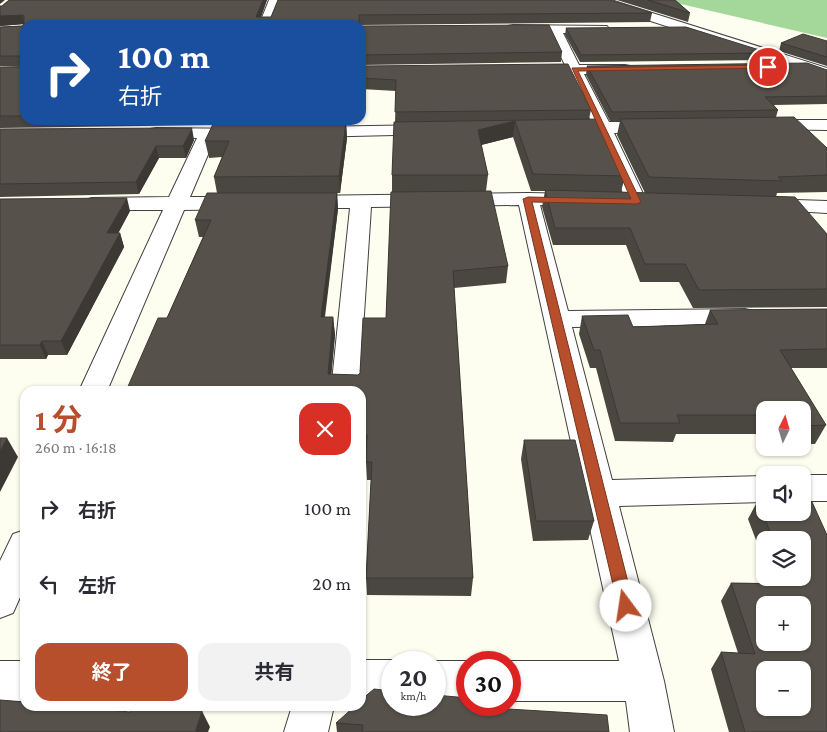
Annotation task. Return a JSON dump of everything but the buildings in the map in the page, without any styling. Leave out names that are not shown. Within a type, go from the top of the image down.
[{"type":"street","points":[[267,20],[275,0]]},
{"type":"street","points":[[599,0],[827,73]]},
{"type":"street","points":[[496,29],[611,28]]},
{"type":"street","points":[[640,28],[687,28]]},
{"type":"street","points":[[554,29],[637,202]]},
{"type":"street","points":[[758,67],[806,66]]},
{"type":"street","points":[[516,70],[642,68]]},
{"type":"street","points":[[749,126],[827,125]]},
{"type":"street","points":[[554,128],[671,127]]},
{"type":"street","points":[[95,386],[176,203],[217,129]]},
{"type":"street","points":[[138,133],[217,129],[258,133]]},
{"type":"street","points":[[288,132],[446,130]]},
{"type":"street","points":[[528,199],[644,681],[652,732]]},
{"type":"street","points":[[70,204],[528,199],[665,202]]},
{"type":"street","points":[[345,386],[361,201]]},
{"type":"street","points":[[741,204],[827,207]]},
{"type":"street","points":[[556,319],[769,317]]},
{"type":"street","points":[[811,488],[827,488]]},
{"type":"street","points":[[599,493],[756,489]]},
{"type":"street","points":[[0,601],[20,556]]},
{"type":"street","points":[[366,680],[381,680]]},
{"type":"street","points":[[0,681],[20,681]]},
{"type":"street","points":[[521,681],[644,681]]},
{"type":"street","points":[[306,732],[312,711]]},
{"type":"green space","points":[[670,0],[827,0],[827,38],[672,2]]},
{"type":"route","points":[[626,606],[528,199],[637,202],[574,69],[768,67]]}]
